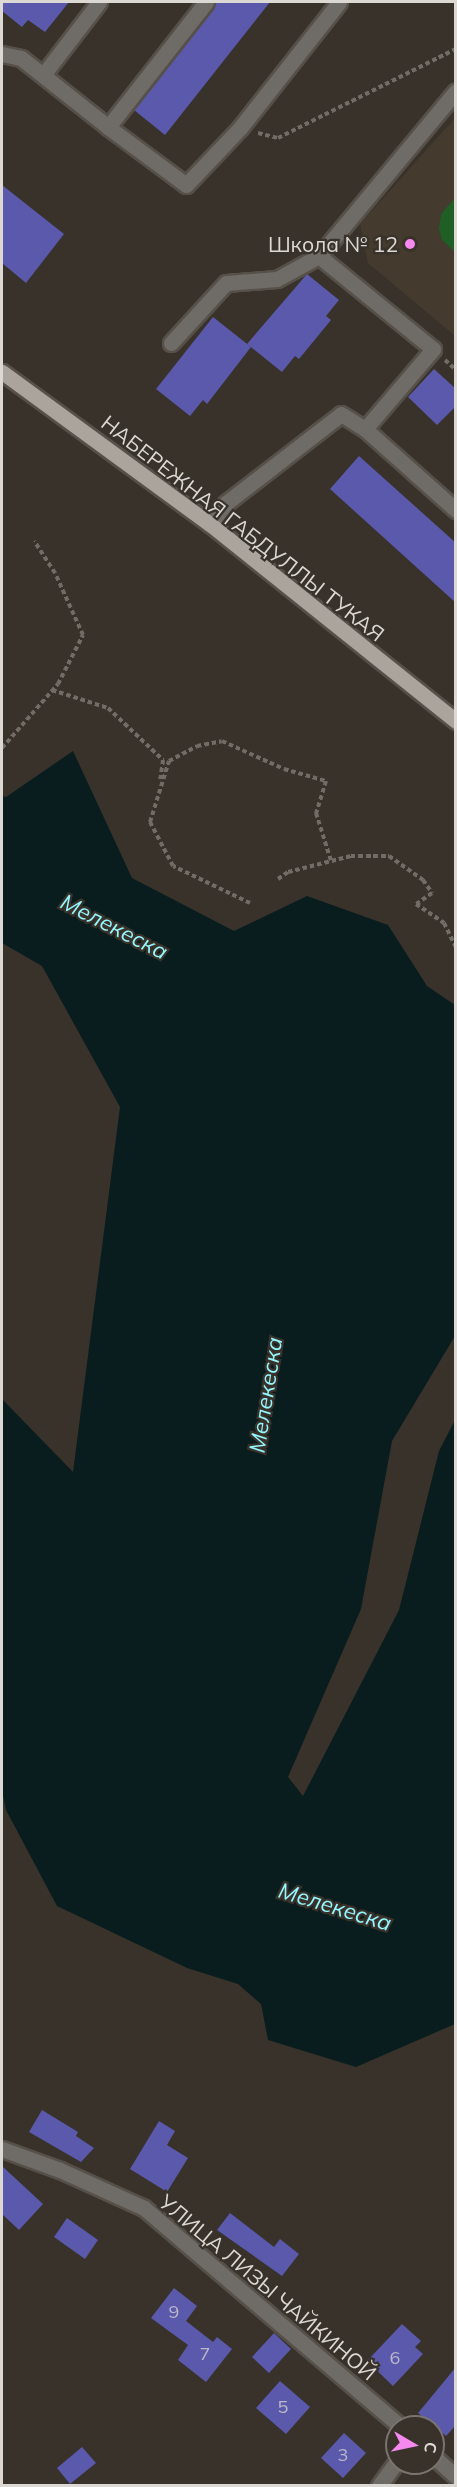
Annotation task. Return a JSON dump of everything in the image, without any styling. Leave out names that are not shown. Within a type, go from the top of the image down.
[{"type":"main road","name":"НАБЕРЕЖНАЯ ГАБДУЛЛЫ ТУКАЯ","points":[[2,372],[210,524],[456,721]]},
{"type":"street","points":[[43,75],[99,2]]},
{"type":"street","points":[[108,127],[206,2]]},
{"type":"street","points":[[2,54],[21,58],[186,185],[240,128],[339,2]]},
{"type":"street","points":[[171,343],[226,282],[277,279],[320,255],[456,91]]},
{"type":"street","points":[[320,255],[433,349],[364,429]]},
{"type":"street","points":[[210,524],[226,503],[341,414],[364,429],[456,510]]},
{"type":"street","name":"УЛИЦА ЛИЗЫ ЧАЙКИНОЙ","points":[[2,2149],[60,2170],[144,2208],[387,2415]]},
{"type":"path","points":[[240,128],[278,138],[456,49]]},
{"type":"path","points":[[2,748],[52,690],[83,635],[55,573],[34,541]]},
{"type":"path","points":[[52,690],[108,708],[132,730],[163,760],[159,792]]},
{"type":"path","points":[[250,903],[173,866],[150,822],[169,761],[197,746],[222,741],[284,769],[326,781],[316,813],[331,861]]},
{"type":"path","points":[[278,879],[288,872],[351,856],[389,856],[423,880],[432,893],[416,904],[444,923],[456,948]]},
{"type":"shaded area","name":"Школа № 12","points":[[455,118],[455,336],[368,263],[360,224]]},
{"type":"green space","points":[[455,198],[455,252],[442,240],[439,229],[441,214]]},
{"type":"water","name":"Мелекеска","points":[[73,751],[132,878],[234,931],[307,896],[388,925],[427,986],[455,1005],[455,1336],[392,1441],[361,1609],[288,1777],[303,1796],[399,1610],[439,1451],[455,1420],[455,2024],[356,2067],[268,2040],[261,2004],[238,1984],[187,1968],[57,1906],[6,1810],[2,1790],[2,1399],[73,1472],[120,1107],[42,966],[2,943],[2,796],[6,797]]},
{"type":"building","points":[[2,2],[69,2],[45,32],[28,20],[22,27],[2,11]]},
{"type":"building","points":[[216,2],[270,2],[165,135],[134,110]]},
{"type":"building","points":[[2,185],[64,234],[26,283],[2,263]]},
{"type":"building","points":[[307,274],[339,300],[326,316],[331,320],[299,359],[295,356],[282,372],[247,344]]},
{"type":"building","points":[[213,317],[251,347],[207,404],[203,400],[190,416],[156,389]]},
{"type":"building","points":[[434,369],[456,389],[456,406],[437,425],[408,397]]},
{"type":"building","points":[[359,456],[456,543],[456,603],[330,489]]},
{"type":"building","points":[[42,2110],[78,2132],[76,2136],[94,2148],[81,2162],[29,2132]]},
{"type":"building","points":[[159,2121],[175,2131],[167,2145],[188,2158],[167,2192],[130,2169]]},
{"type":"building","points":[[2,2166],[43,2204],[19,2230],[2,2214]]},
{"type":"building","points":[[230,2213],[274,2247],[280,2239],[299,2254],[282,2276],[217,2230]]},
{"type":"building","points":[[67,2218],[98,2240],[85,2259],[54,2237]]},
{"type":"building","points":[[174,2288],[197,2306],[186,2321],[213,2342],[217,2337],[232,2349],[206,2382],[178,2360],[188,2345],[151,2318]]},
{"type":"building","points":[[402,2324],[421,2341],[415,2347],[423,2354],[393,2386],[367,2361]]},
{"type":"building","points":[[274,2333],[291,2349],[269,2373],[252,2357]]},
{"type":"building","points":[[456,2367],[456,2425],[446,2436],[445,2415],[420,2415],[418,2413]]},
{"type":"building","points":[[280,2381],[310,2407],[286,2434],[256,2408]]},
{"type":"building","points":[[344,2433],[366,2453],[343,2478],[321,2458]]},
{"type":"building","points":[[82,2447],[96,2463],[70,2484],[57,2468]]},
{"type":"place","name":"Школа № 12","points":[[410,244]]}]
